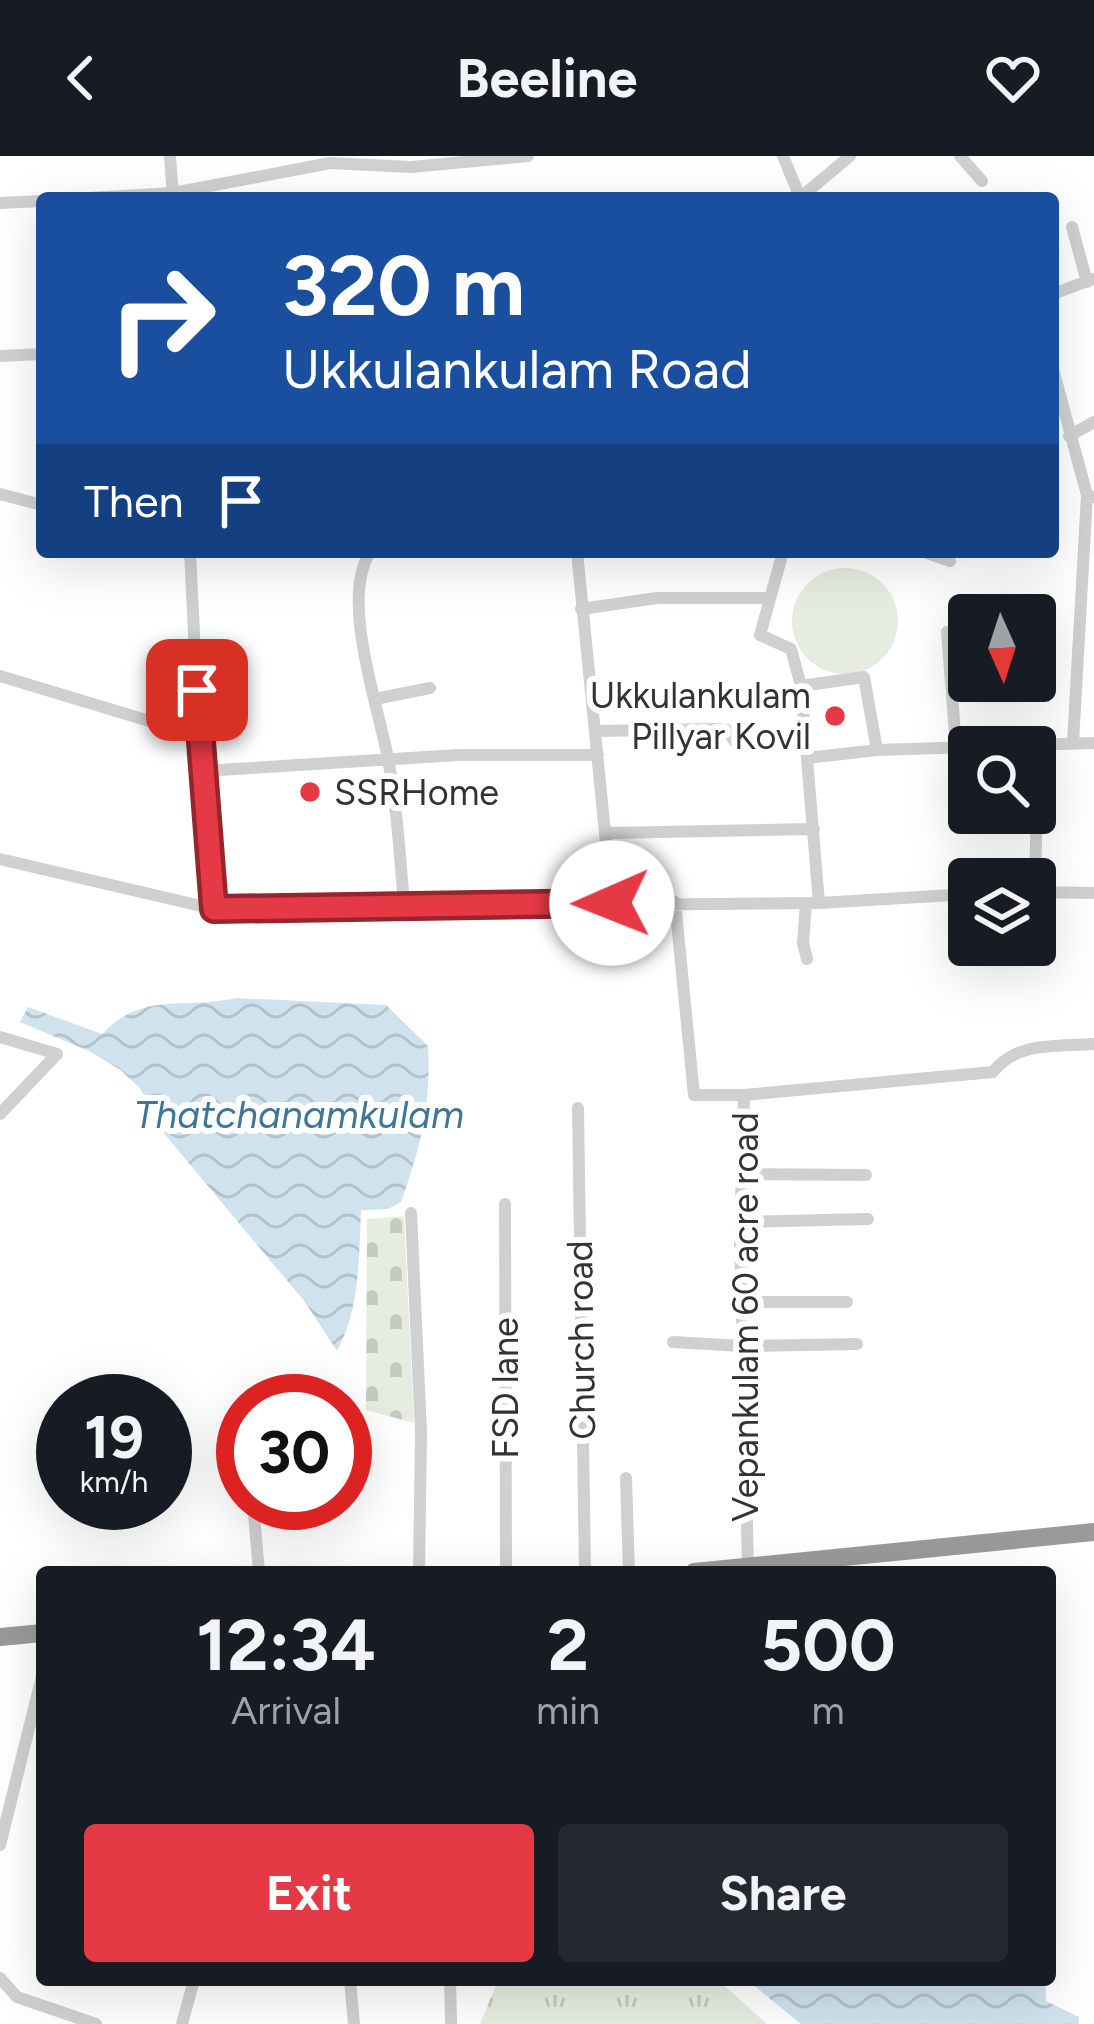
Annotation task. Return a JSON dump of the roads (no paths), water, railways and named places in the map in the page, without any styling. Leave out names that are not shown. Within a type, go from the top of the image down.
[{"type":"highway","points":[[748,1566],[1094,1532]]},
{"type":"highway","points":[[0,1637],[36,1634]]},
{"type":"street","points":[[170,156],[173,192]]},
{"type":"street","points":[[193,192],[330,164],[411,167],[527,156]]},
{"type":"street","points":[[783,156],[797,192]]},
{"type":"street","points":[[805,192],[850,156]]},
{"type":"street","points":[[960,156],[982,181]]},
{"type":"street","points":[[0,203],[36,201]]},
{"type":"street","points":[[1059,292],[1091,280],[1072,227]]},
{"type":"street","points":[[0,356],[36,354]]},
{"type":"street","points":[[1059,393],[1091,496],[1073,743]]},
{"type":"street","points":[[1070,436],[1094,422]]},
{"type":"street","points":[[0,494],[36,503]]},
{"type":"street","points":[[190,558],[214,909]]},
{"type":"street","points":[[366,558],[358,571],[366,658],[388,758],[404,905]]},
{"type":"street","points":[[577,558],[612,903]]},
{"type":"street","points":[[781,558],[760,635],[791,649],[801,686],[814,829],[812,903],[803,943],[807,959]]},
{"type":"street","points":[[941,558],[950,561]]},
{"type":"street","points":[[581,609],[657,598],[768,598]]},
{"type":"street","points":[[947,632],[954,726]]},
{"type":"street","points":[[0,676],[199,736]]},
{"type":"street","points":[[801,686],[863,677],[877,750]]},
{"type":"street","points":[[375,699],[430,688]]},
{"type":"street","points":[[596,731],[727,730],[735,742],[806,751],[948,746]]},
{"type":"street","points":[[1056,743],[1094,743]]},
{"type":"street","points":[[203,771],[388,758],[598,755]]},
{"type":"street","points":[[607,833],[814,829]]},
{"type":"street","points":[[0,859],[214,909],[812,903],[948,895]]},
{"type":"street","points":[[1056,891],[1094,893]]},
{"type":"street","name":"Vepankulam 60 acre road","points":[[675,902],[694,1095],[744,1095],[741,1346],[748,1566]]},
{"type":"street","points":[[0,1037],[57,1054],[0,1114]]},
{"type":"street","points":[[744,1095],[993,1072],[1021,1049],[1094,1044]]},
{"type":"street","name":"Church road","points":[[578,1108],[585,1566]]},
{"type":"street","points":[[741,1174],[866,1175]]},
{"type":"street","name":"FSD lane","points":[[505,1204],[506,1566]]},
{"type":"street","points":[[412,1213],[421,1432],[419,1566]]},
{"type":"street","points":[[740,1222],[868,1220]]},
{"type":"street","points":[[741,1302],[847,1302]]},
{"type":"street","points":[[673,1342],[857,1344]]},
{"type":"street","points":[[626,1478],[629,1566]]},
{"type":"street","points":[[255,1530],[258,1566]]},
{"type":"street","points":[[0,1845],[36,1700]]},
{"type":"street","points":[[0,1978],[17,1997],[95,2024]]},
{"type":"street","points":[[182,2024],[192,1986]]},
{"type":"street","points":[[351,1986],[354,2024]]},
{"type":"street","points":[[450,1986],[451,2024]]},
{"type":"water","name":"Thatchanamkulam","points":[[236,998],[386,1005],[428,1046],[426,1107],[414,1162],[401,1202],[388,1209],[361,1210],[354,1300],[337,1351],[305,1302],[162,1131],[140,1088],[89,1051],[20,1022],[28,1007],[102,1034],[132,1012],[148,1007]]},
{"type":"water","points":[[754,1986],[1045,1986],[1046,2001],[1079,2017],[1079,2024],[801,2024]]},
{"type":"place","name":"Ukkulankulam Pillyar Kovil","points":[[835,716]]},
{"type":"place","name":"SSRHome","points":[[310,792]]}]
